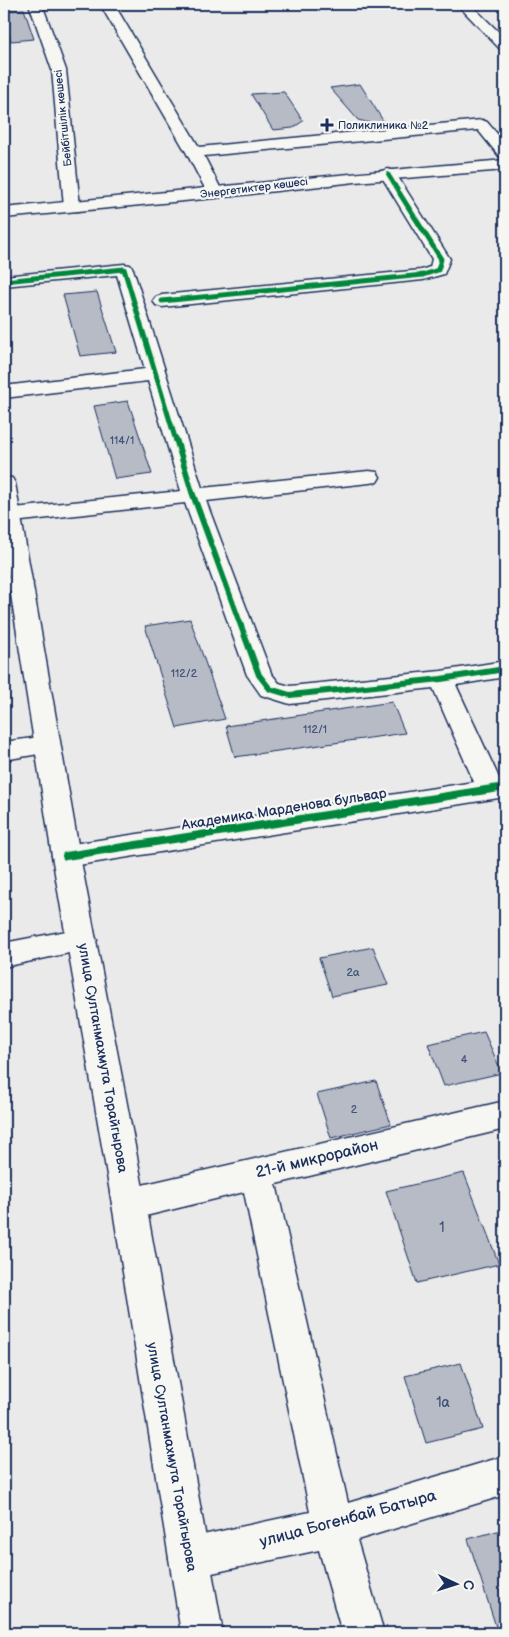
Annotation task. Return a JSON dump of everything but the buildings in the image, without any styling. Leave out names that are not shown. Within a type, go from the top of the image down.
[{"type":"street","name":"Бейбітшілік көшесі","points":[[35,4],[59,70],[72,206]]},
{"type":"street","points":[[107,4],[194,152],[215,193]]},
{"type":"street","points":[[463,4],[505,46]]},
{"type":"street","points":[[194,152],[482,125],[505,153]]},
{"type":"street","name":"Энергетиктер көшесі","points":[[4,213],[388,174],[505,165]]},
{"type":"street","points":[[162,301],[422,276],[438,270],[441,259],[388,174]]},
{"type":"street","points":[[4,281],[124,269],[194,496],[259,675],[270,689],[290,695],[441,679],[505,669]]},
{"type":"street","points":[[4,392],[156,374]]},
{"type":"street","points":[[7,516],[369,477]]},
{"type":"street","name":"улица Султанмахмута Торайгырова","points":[[4,483],[12,584],[47,745],[129,1204],[202,1633]]},
{"type":"street","points":[[441,679],[498,788]]},
{"type":"street","points":[[4,751],[47,745]]},
{"type":"street","name":"Академика Марденова бульвар","points":[[66,856],[498,788]]},
{"type":"street","points":[[4,955],[82,940]]},
{"type":"street","name":"21-й микрорайон","points":[[129,1204],[505,1115]]},
{"type":"street","points":[[257,1173],[333,1527],[363,1633]]},
{"type":"street","name":"улица Богенбай Батыра","points":[[189,1558],[333,1527],[505,1476]]},
{"type":"cycle path","points":[[162,301],[423,275],[438,270],[441,259],[388,174]]},
{"type":"cycle path","points":[[4,281],[124,269],[192,492],[259,675],[270,689],[290,695],[441,679],[505,669]]},
{"type":"cycle path","points":[[66,856],[505,787]]},
{"type":"place","name":"Поликлиника №2","points":[[327,125]]}]
